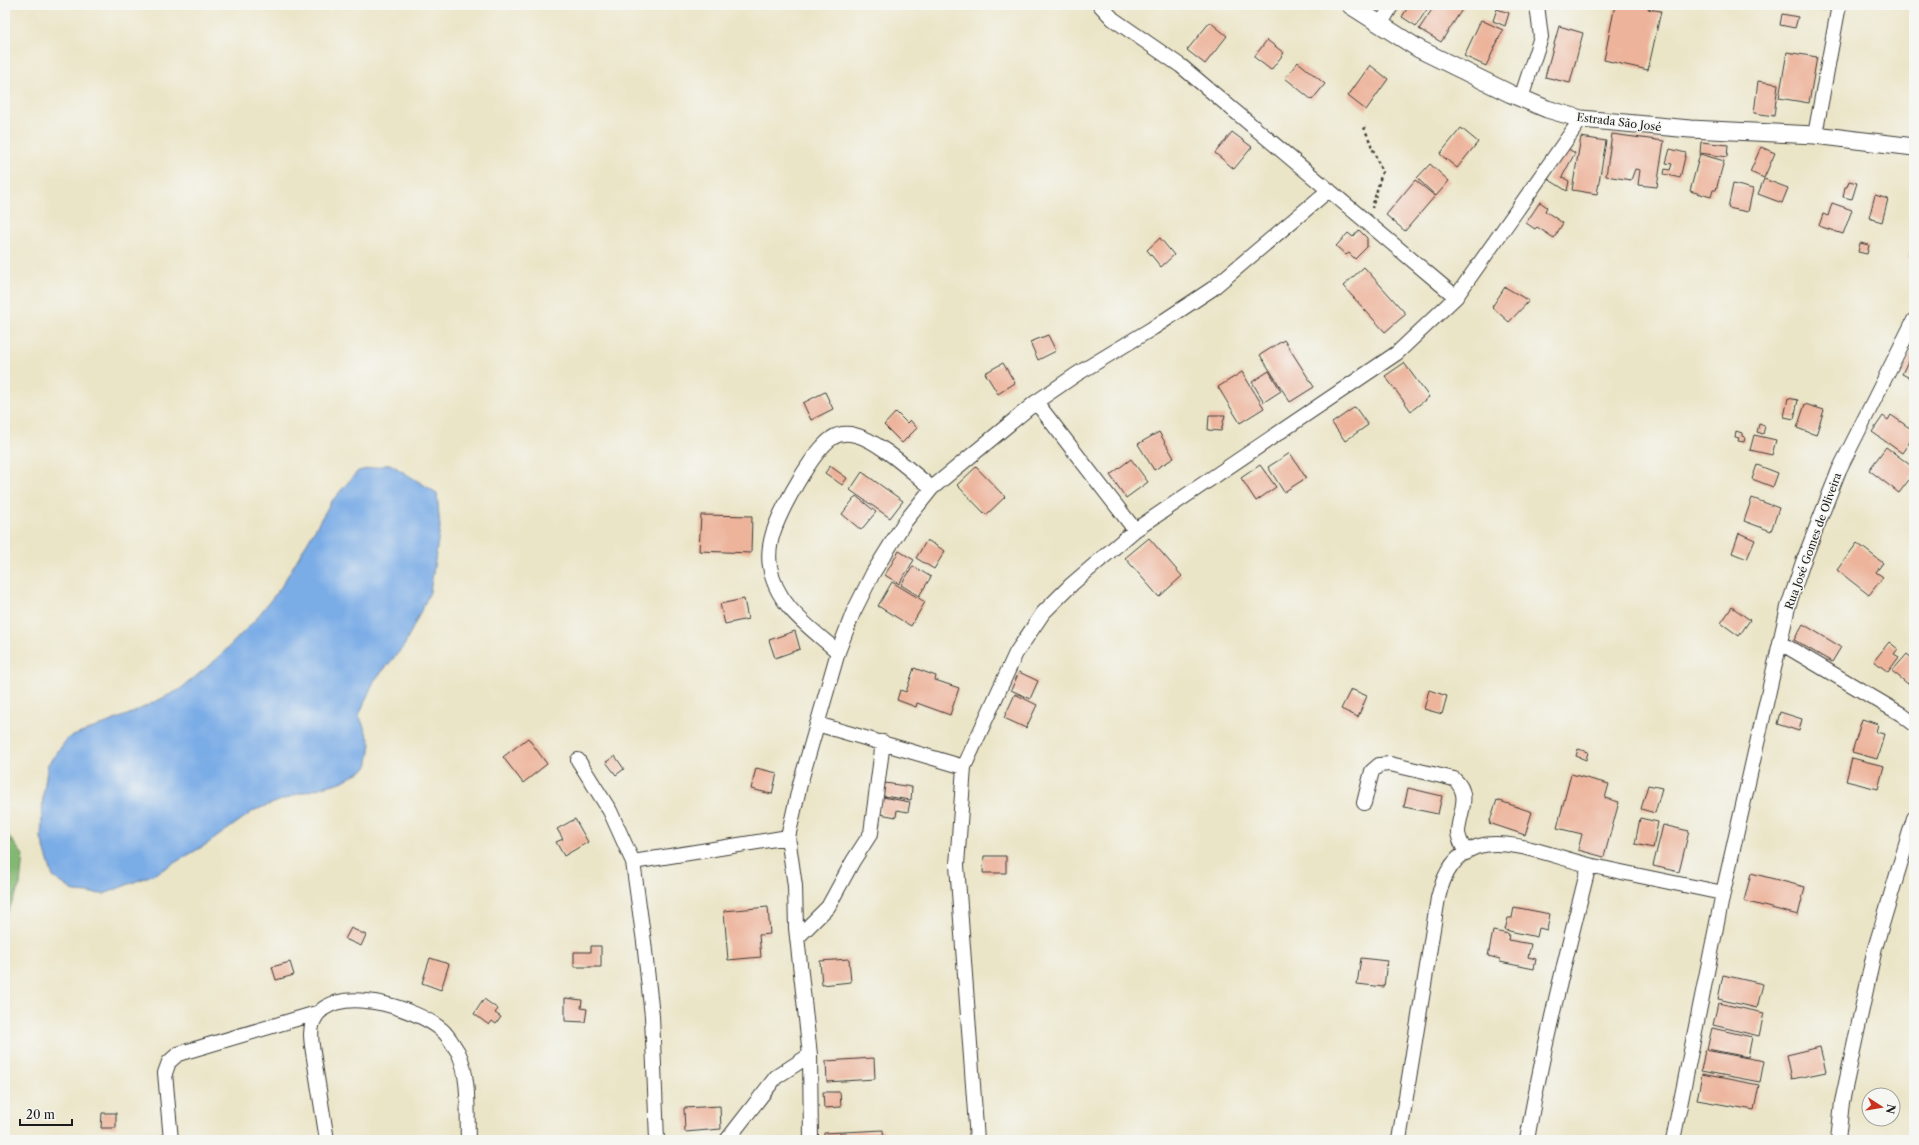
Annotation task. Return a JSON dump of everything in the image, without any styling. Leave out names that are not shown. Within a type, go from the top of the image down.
[{"type":"street","points":[[1100,5],[1114,19],[1181,66],[1456,297]]},
{"type":"street","name":"Estrada São José","points":[[1350,5],[1419,49],[1521,98],[1581,119],[1690,129],[1815,135],[1914,148]]},
{"type":"street","points":[[1380,25],[1392,5]]},
{"type":"street","points":[[1521,98],[1541,37],[1537,5]]},
{"type":"street","points":[[1815,135],[1840,5]]},
{"type":"street","points":[[977,1140],[957,865],[964,767],[1016,653],[1043,613],[1072,584],[1135,530],[1397,353],[1456,297],[1581,119]]},
{"type":"street","points":[[811,1140],[810,1055],[798,938],[795,886],[788,837],[800,784],[838,652],[853,613],[873,573],[904,524],[932,488],[1036,402],[1077,374],[1153,328],[1212,289],[1328,190]]},
{"type":"street","name":"Rua José Gomes de Oliveira","points":[[1673,1140],[1723,893],[1788,607],[1803,562],[1838,470],[1914,320]]},
{"type":"street","points":[[1036,402],[1135,530]]},
{"type":"street","points":[[838,652],[793,613],[781,598],[770,567],[769,551],[773,533],[814,456],[831,438],[839,434],[856,435],[887,453],[932,488]]},
{"type":"street","points":[[1779,642],[1901,714],[1914,724]]},
{"type":"street","points":[[817,724],[883,742],[964,767]]},
{"type":"street","points":[[798,938],[828,907],[853,860],[871,833],[883,742]]},
{"type":"street","points":[[578,760],[610,811],[633,862],[652,1016],[656,1140]]},
{"type":"street","points":[[1364,802],[1372,772],[1379,764],[1390,764],[1454,779],[1462,786],[1464,796],[1458,834],[1466,852]]},
{"type":"street","points":[[1838,1140],[1842,1102],[1875,948],[1914,818]]},
{"type":"street","points":[[633,862],[788,837]]},
{"type":"street","points":[[1399,1140],[1438,898],[1449,869],[1466,852],[1476,847],[1497,844],[1535,851],[1589,865],[1723,893]]},
{"type":"street","points":[[1527,1140],[1538,1074],[1589,865]]},
{"type":"street","points":[[327,1140],[311,1031],[313,1021],[320,1012],[329,1005],[339,1002],[376,1002],[394,1006],[417,1015],[443,1030],[458,1053],[463,1071],[466,1092],[468,1140]]},
{"type":"street","points":[[171,1140],[165,1072],[169,1062],[178,1054],[320,1012]]},
{"type":"street","points":[[727,1140],[776,1076],[810,1055]]},
{"type":"path","points":[[1364,127],[1382,172],[1375,203],[1365,221]]},
{"type":"green space","points":[[5,831],[23,855],[20,885],[5,918]]},
{"type":"water","points":[[390,464],[437,493],[440,528],[430,592],[404,646],[374,681],[359,715],[371,744],[367,768],[341,782],[298,794],[255,810],[207,844],[157,873],[104,894],[75,892],[53,877],[41,838],[43,795],[48,764],[68,738],[132,713],[179,690],[217,659],[254,621],[281,587],[331,502],[358,471]]},
{"type":"building","points":[[1409,5],[1430,5],[1416,26],[1402,17]]},
{"type":"building","points":[[1435,5],[1465,5],[1441,42],[1419,29]]},
{"type":"building","points":[[1615,5],[1649,5],[1648,9],[1661,11],[1648,70],[1604,60]]},
{"type":"building","points":[[1795,5],[1825,5],[1824,10]]},
{"type":"building","points":[[1497,9],[1509,13],[1505,26],[1493,21]]},
{"type":"building","points":[[1782,14],[1798,17],[1795,28],[1780,25]]},
{"type":"building","points":[[1481,20],[1503,30],[1486,66],[1464,56]]},
{"type":"building","points":[[1210,22],[1227,36],[1205,64],[1187,50]]},
{"type":"building","points":[[1559,26],[1583,33],[1570,83],[1545,77]]},
{"type":"building","points":[[1267,40],[1284,53],[1271,70],[1254,57]]},
{"type":"building","points":[[1787,52],[1817,57],[1809,103],[1779,98]]},
{"type":"building","points":[[1298,62],[1325,84],[1312,100],[1285,78]]},
{"type":"building","points":[[1370,65],[1388,79],[1366,110],[1348,96]]},
{"type":"building","points":[[1758,81],[1778,84],[1774,116],[1754,113]]},
{"type":"building","points":[[1461,128],[1478,142],[1457,168],[1440,154]]},
{"type":"building","points":[[1232,132],[1252,147],[1234,169],[1215,153]]},
{"type":"building","points":[[1612,134],[1664,141],[1657,187],[1638,185],[1640,170],[1635,169],[1631,180],[1606,176]]},
{"type":"building","points":[[1581,137],[1606,141],[1597,194],[1572,190]]},
{"type":"building","points":[[1701,142],[1728,145],[1727,157],[1700,153]]},
{"type":"building","points":[[1565,147],[1575,153],[1562,177],[1569,181],[1567,191],[1548,179]]},
{"type":"building","points":[[1761,147],[1775,153],[1764,178],[1750,172]]},
{"type":"building","points":[[1670,149],[1686,153],[1680,178],[1664,174],[1665,169],[1670,170],[1672,164],[1666,163]]},
{"type":"building","points":[[1700,154],[1724,161],[1716,190],[1713,190],[1711,197],[1690,191]]},
{"type":"building","points":[[1430,164],[1449,181],[1436,196],[1417,178]]},
{"type":"building","points":[[1764,179],[1788,188],[1782,203],[1758,194]]},
{"type":"building","points":[[1415,180],[1435,196],[1405,231],[1386,215]]},
{"type":"building","points":[[1849,181],[1857,183],[1852,199],[1843,197],[1845,187],[1847,187]]},
{"type":"building","points":[[1733,184],[1753,189],[1748,212],[1728,208]]},
{"type":"building","points":[[1875,195],[1888,199],[1882,222],[1869,218]]},
{"type":"building","points":[[1540,202],[1547,207],[1545,211],[1563,223],[1554,238],[1537,227],[1535,229],[1526,223]]},
{"type":"building","points":[[1832,203],[1852,210],[1843,234],[1819,226],[1823,214],[1828,216]]},
{"type":"building","points":[[1359,230],[1367,238],[1367,247],[1355,259],[1349,253],[1346,255],[1336,246],[1348,233],[1353,237]]},
{"type":"building","points":[[1160,238],[1174,255],[1161,267],[1147,250]]},
{"type":"building","points":[[1860,243],[1869,245],[1867,254],[1858,252]]},
{"type":"building","points":[[1914,244],[1914,260],[1908,257]]},
{"type":"building","points":[[1364,267],[1406,314],[1385,332],[1343,286]]},
{"type":"building","points":[[1505,287],[1529,301],[1509,322],[1492,307]]},
{"type":"building","points":[[1048,335],[1056,351],[1038,360],[1030,342]]},
{"type":"building","points":[[1284,340],[1314,387],[1290,402],[1260,355]]},
{"type":"building","points":[[1914,348],[1914,380],[1902,374]]},
{"type":"building","points":[[1003,363],[1015,383],[998,394],[985,373]]},
{"type":"building","points":[[1404,363],[1429,397],[1411,411],[1385,376]]},
{"type":"building","points":[[1269,371],[1281,391],[1264,402],[1252,382]]},
{"type":"building","points":[[1242,372],[1264,408],[1240,423],[1218,387]]},
{"type":"building","points":[[825,392],[833,409],[811,420],[803,403]]},
{"type":"building","points":[[1788,398],[1798,400],[1794,419],[1784,417]]},
{"type":"building","points":[[1805,404],[1824,410],[1816,435],[1797,428]]},
{"type":"building","points":[[1355,407],[1368,425],[1345,441],[1332,423]]},
{"type":"building","points":[[896,412],[907,423],[910,420],[917,428],[902,443],[884,425]]},
{"type":"building","points":[[1209,415],[1225,415],[1221,431],[1208,430]]},
{"type":"building","points":[[1891,415],[1914,431],[1914,436],[1902,453],[1872,432],[1883,416],[1888,420]]},
{"type":"building","points":[[1759,424],[1765,426],[1763,434],[1757,432]]},
{"type":"building","points":[[1736,431],[1742,433],[1742,436],[1745,437],[1744,442],[1738,441],[1739,438],[1735,437]]},
{"type":"building","points":[[1159,432],[1174,458],[1154,470],[1138,444]]},
{"type":"building","points":[[1754,435],[1776,440],[1772,455],[1750,450]]},
{"type":"building","points":[[1886,447],[1914,468],[1914,473],[1899,493],[1869,470]]},
{"type":"building","points":[[1290,453],[1306,478],[1284,492],[1268,467]]},
{"type":"building","points":[[1131,459],[1148,482],[1126,498],[1110,475]]},
{"type":"building","points":[[1260,465],[1276,487],[1256,501],[1241,478]]},
{"type":"building","points":[[1757,465],[1778,473],[1773,487],[1752,479]]},
{"type":"building","points":[[830,466],[847,478],[842,485],[825,473]]},
{"type":"building","points":[[976,467],[1005,497],[986,515],[957,485]]},
{"type":"building","points":[[862,472],[903,501],[890,518],[850,490]]},
{"type":"building","points":[[856,496],[876,512],[861,530],[842,514]]},
{"type":"building","points":[[1752,498],[1779,508],[1771,531],[1744,521]]},
{"type":"building","points":[[701,515],[752,516],[751,553],[699,551]]},
{"type":"building","points":[[1739,533],[1755,540],[1747,559],[1732,553]]},
{"type":"building","points":[[1149,538],[1182,576],[1159,597],[1125,558]]},
{"type":"building","points":[[927,540],[945,551],[934,569],[916,558]]},
{"type":"building","points":[[1857,543],[1883,563],[1876,572],[1883,577],[1869,595],[1837,570]]},
{"type":"building","points":[[899,551],[914,560],[899,584],[885,575]]},
{"type":"building","points":[[913,566],[931,577],[919,596],[901,585]]},
{"type":"building","points":[[892,582],[925,602],[911,626],[878,606]]},
{"type":"building","points":[[744,599],[748,619],[725,624],[720,604]]},
{"type":"building","points":[[1732,607],[1750,620],[1739,636],[1721,623]]},
{"type":"building","points":[[1803,624],[1841,647],[1832,662],[1794,640]]},
{"type":"building","points":[[795,631],[800,649],[775,658],[769,640]]},
{"type":"building","points":[[1889,642],[1898,649],[1894,654],[1899,657],[1888,672],[1874,661]]},
{"type":"building","points":[[1907,654],[1914,660],[1914,677],[1908,684],[1892,671]]},
{"type":"building","points":[[914,668],[936,676],[935,680],[959,688],[950,715],[917,703],[916,707],[897,700],[900,690],[906,692]]},
{"type":"building","points":[[1019,672],[1038,681],[1030,699],[1011,690]]},
{"type":"building","points":[[1351,689],[1367,696],[1358,717],[1341,709]]},
{"type":"building","points":[[1429,690],[1447,696],[1442,714],[1424,709]]},
{"type":"building","points":[[1015,694],[1037,705],[1026,728],[1004,718]]},
{"type":"building","points":[[1780,712],[1802,719],[1799,731],[1777,724]]},
{"type":"building","points":[[1862,719],[1878,724],[1876,732],[1884,734],[1877,759],[1852,752]]},
{"type":"building","points":[[528,738],[547,764],[523,783],[503,757]]},
{"type":"building","points":[[1578,749],[1588,752],[1586,760],[1576,756]]},
{"type":"building","points":[[615,756],[624,769],[616,775],[606,762]]},
{"type":"building","points":[[1852,758],[1884,766],[1878,789],[1846,781]]},
{"type":"building","points":[[756,768],[777,773],[772,794],[751,789]]},
{"type":"building","points":[[1571,774],[1609,784],[1605,798],[1619,802],[1604,857],[1578,850],[1582,834],[1557,828]]},
{"type":"building","points":[[885,783],[912,787],[911,800],[883,796]]},
{"type":"building","points":[[1648,785],[1662,788],[1655,813],[1641,809]]},
{"type":"building","points":[[1408,788],[1442,796],[1438,814],[1404,807]]},
{"type":"building","points":[[882,797],[910,802],[908,812],[897,810],[896,817],[880,814]]},
{"type":"building","points":[[1497,800],[1532,812],[1525,835],[1489,823]]},
{"type":"building","points":[[1640,818],[1658,822],[1653,848],[1635,844]]},
{"type":"building","points":[[575,819],[588,842],[564,856],[556,842],[563,839],[557,829]]},
{"type":"building","points":[[1663,825],[1689,831],[1679,872],[1653,866]]},
{"type":"building","points":[[984,856],[1006,856],[1006,873],[983,873]]},
{"type":"building","points":[[1751,873],[1805,887],[1798,915],[1744,901]]},
{"type":"building","points":[[768,907],[770,934],[759,935],[761,957],[728,960],[724,911]]},
{"type":"building","points":[[1514,907],[1550,914],[1547,930],[1539,928],[1537,937],[1505,930],[1508,918],[1512,918]]},
{"type":"building","points":[[351,928],[366,935],[361,946],[345,939]]},
{"type":"building","points":[[1493,931],[1509,934],[1508,940],[1531,944],[1528,957],[1536,959],[1534,969],[1500,962],[1500,959],[1488,956]]},
{"type":"building","points":[[591,946],[601,946],[601,967],[574,967],[574,952],[591,952]]},
{"type":"building","points":[[430,958],[449,964],[441,990],[422,983]]},
{"type":"building","points":[[1361,958],[1387,961],[1384,987],[1357,984]]},
{"type":"building","points":[[849,959],[851,982],[822,985],[820,961]]},
{"type":"building","points":[[290,962],[294,975],[276,980],[272,967]]},
{"type":"building","points":[[1723,975],[1763,984],[1757,1008],[1718,999]]},
{"type":"building","points":[[565,998],[582,1000],[581,1008],[587,1009],[585,1022],[565,1021]]},
{"type":"building","points":[[484,999],[498,1009],[495,1013],[501,1017],[496,1024],[492,1021],[489,1025],[474,1014]]},
{"type":"building","points":[[1718,1003],[1764,1013],[1759,1036],[1713,1025]]},
{"type":"building","points":[[1712,1028],[1752,1037],[1748,1057],[1707,1049]]},
{"type":"building","points":[[1820,1047],[1826,1072],[1792,1079],[1787,1055]]},
{"type":"building","points":[[1705,1050],[1764,1061],[1760,1082],[1701,1071]]},
{"type":"building","points":[[874,1058],[875,1079],[827,1082],[826,1061]]},
{"type":"building","points":[[1702,1074],[1759,1085],[1754,1110],[1697,1100]]},
{"type":"building","points":[[823,1092],[840,1092],[841,1107],[824,1108]]},
{"type":"building","points":[[720,1106],[721,1129],[685,1132],[684,1108]]},
{"type":"building","points":[[102,1113],[116,1113],[116,1128],[101,1128]]},
{"type":"building","points":[[883,1130],[884,1140],[824,1140],[824,1133]]}]
